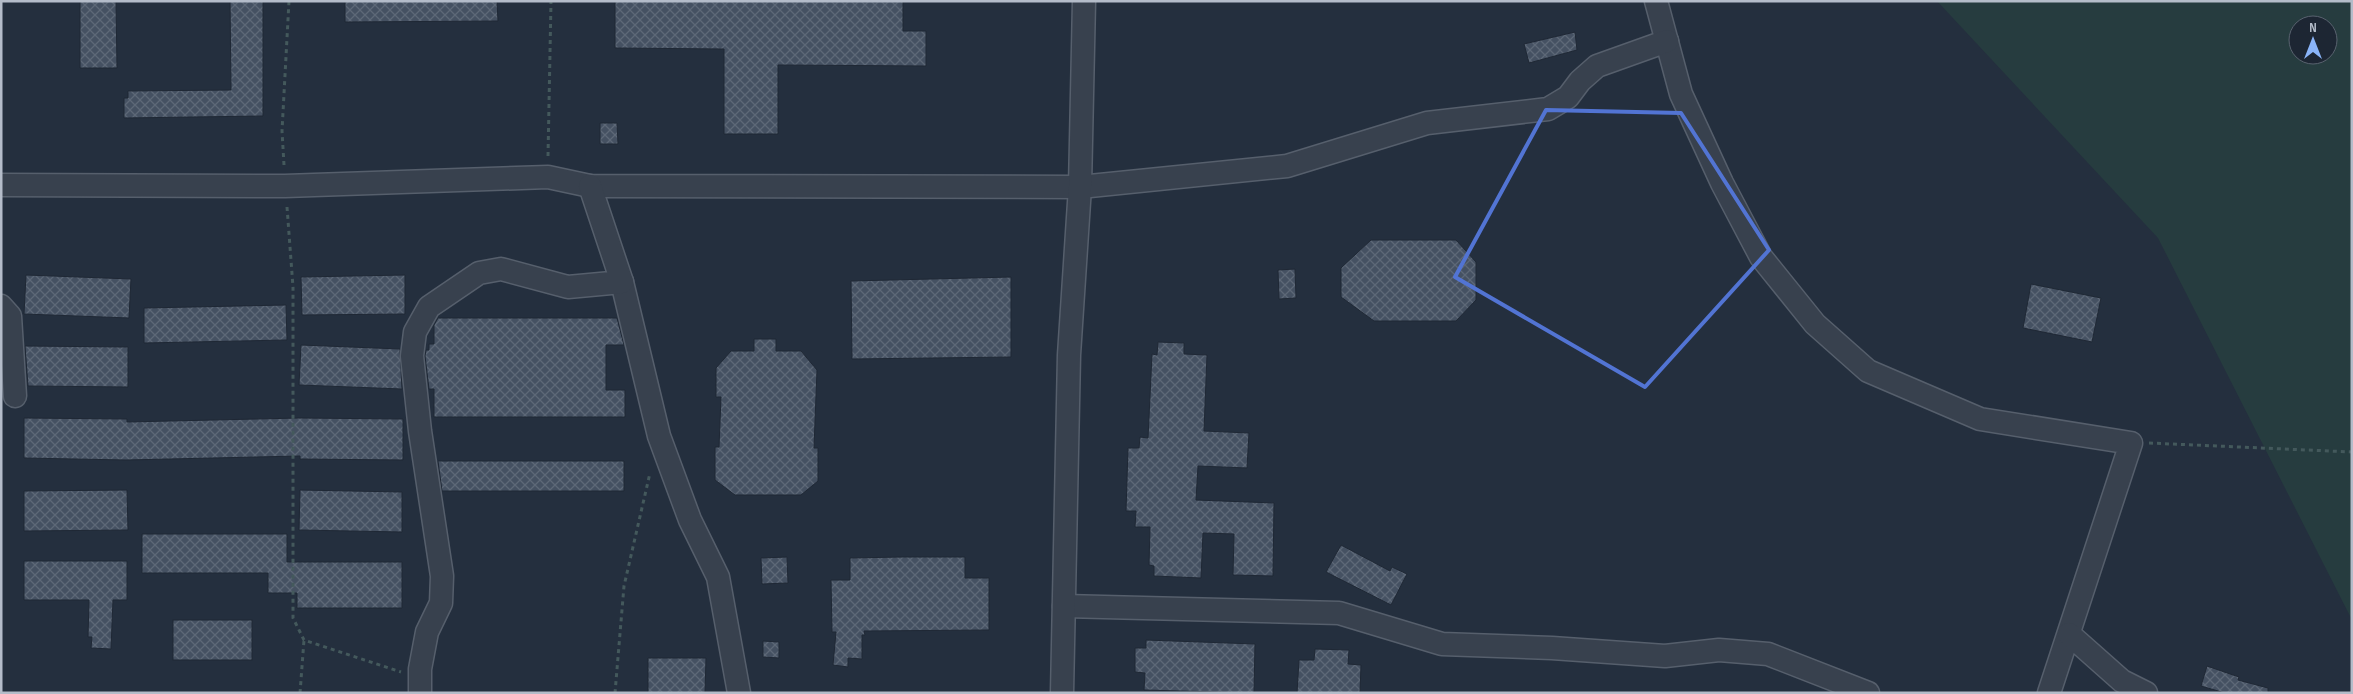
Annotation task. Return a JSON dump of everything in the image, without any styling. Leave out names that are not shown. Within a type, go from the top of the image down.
[{"type":"lane","points":[[1062,693],[1069,355],[1080,187],[1084,1]]},
{"type":"lane","points":[[1656,1],[1682,94],[1722,183],[1761,257],[1815,324],[1868,370],[1980,419],[2131,443],[2050,693]]},
{"type":"lane","points":[[1,185],[285,186],[548,177],[590,186],[1080,187],[1287,166],[1427,123],[1548,109],[1568,98],[1580,81],[1597,66],[1667,41]]},
{"type":"lane","points":[[590,186],[622,282],[659,436],[690,520],[718,577],[739,693]]},
{"type":"lane","points":[[420,686],[427,632],[441,603],[442,576],[420,431],[412,356],[414,332],[428,307],[479,273],[501,269],[568,287],[622,282]]},
{"type":"lane","points":[[1,306],[10,316],[15,396]]},
{"type":"lane","points":[[1064,606],[1339,613],[1442,644],[1552,648],[1665,656],[1719,650],[1768,654],[1868,693]]},
{"type":"lane","points":[[2069,634],[2122,681],[2146,693]]},
{"type":"path","points":[[289,1],[282,131],[293,287],[293,618],[304,640],[300,693]]},
{"type":"path","points":[[548,177],[551,1]]},
{"type":"path","points":[[615,693],[624,586],[659,436]]},
{"type":"path","points":[[2131,443],[2352,452]]},
{"type":"path","points":[[304,640],[420,686]]},
{"type":"highlighted area","points":[[1546,110],[1681,113],[1769,250],[1645,387],[1455,277]]},
{"type":"green space","points":[[1937,1],[2352,1],[2352,620],[2158,238]]},
{"type":"building","points":[[80,1],[116,1],[117,68],[80,68]]},
{"type":"building","points":[[230,1],[263,1],[263,116],[124,118],[124,98],[128,98],[128,91],[231,90]]},
{"type":"building","points":[[345,1],[497,1],[498,21],[345,22]]},
{"type":"building","points":[[615,1],[903,1],[903,31],[926,31],[926,66],[778,65],[778,134],[724,134],[724,49],[615,48]]},
{"type":"building","points":[[1575,32],[1577,50],[1529,63],[1524,44]]},
{"type":"building","points":[[600,123],[617,123],[618,144],[600,144]]},
{"type":"building","points":[[1371,240],[1456,240],[1476,262],[1476,300],[1456,321],[1374,321],[1341,297],[1341,268]]},
{"type":"building","points":[[1295,269],[1296,298],[1279,299],[1278,270]]},
{"type":"building","points":[[26,275],[131,279],[129,318],[24,314]]},
{"type":"building","points":[[405,275],[405,314],[302,315],[301,277]]},
{"type":"building","points":[[1011,277],[1011,357],[852,359],[851,281]]},
{"type":"building","points":[[2031,284],[2101,298],[2092,342],[2023,328]]},
{"type":"building","points":[[286,305],[287,340],[144,343],[144,308]]},
{"type":"building","points":[[438,318],[617,318],[624,345],[606,345],[606,390],[625,390],[625,417],[434,417],[434,389],[429,389],[425,356],[426,350],[429,350],[429,344],[434,344],[434,325]]},
{"type":"building","points":[[754,339],[776,339],[776,351],[801,351],[817,370],[814,448],[818,448],[818,481],[801,495],[735,495],[715,480],[715,447],[719,447],[721,397],[716,397],[716,368],[731,351],[754,351]]},
{"type":"building","points":[[1158,342],[1184,343],[1184,354],[1207,355],[1204,431],[1249,433],[1247,468],[1198,466],[1196,500],[1274,503],[1273,576],[1233,575],[1234,534],[1203,533],[1201,578],[1154,576],[1154,566],[1149,565],[1150,527],[1135,527],[1136,511],[1126,511],[1128,448],[1139,448],[1140,437],[1148,438],[1152,354],[1157,355]]},
{"type":"building","points":[[301,345],[400,349],[402,389],[299,385]]},
{"type":"building","points":[[25,346],[128,347],[128,387],[28,386]]},
{"type":"building","points":[[24,418],[127,419],[127,422],[300,418],[403,419],[403,460],[300,459],[300,456],[126,460],[24,458]]},
{"type":"building","points":[[438,461],[624,461],[624,491],[442,491]]},
{"type":"building","points":[[127,490],[128,530],[24,531],[24,491]]},
{"type":"building","points":[[300,490],[402,492],[402,532],[299,530]]},
{"type":"building","points":[[142,534],[287,534],[287,562],[402,562],[402,608],[297,608],[297,593],[268,593],[268,573],[142,573]]},
{"type":"building","points":[[1341,545],[1390,571],[1392,567],[1407,574],[1391,605],[1326,572]]},
{"type":"building","points":[[787,557],[788,583],[762,584],[761,558]]},
{"type":"building","points":[[965,557],[965,578],[989,578],[989,630],[864,631],[865,635],[862,635],[862,659],[848,658],[848,667],[833,665],[836,632],[832,632],[831,580],[850,580],[850,558]]},
{"type":"building","points":[[24,561],[127,561],[127,600],[113,600],[111,649],[91,648],[92,637],[88,637],[89,600],[24,600]]},
{"type":"building","points":[[173,620],[252,620],[252,660],[173,660]]},
{"type":"building","points":[[1146,640],[1255,644],[1254,693],[1144,690],[1145,673],[1135,672],[1135,648],[1146,648]]},
{"type":"building","points":[[763,641],[779,642],[779,658],[763,657]]},
{"type":"building","points":[[1315,649],[1349,650],[1348,664],[1361,665],[1360,693],[1297,693],[1299,660],[1314,660]]},
{"type":"building","points":[[648,658],[706,658],[705,693],[648,693]]},
{"type":"building","points":[[2207,666],[2239,677],[2238,680],[2268,688],[2268,693],[2225,693],[2201,686]]}]
